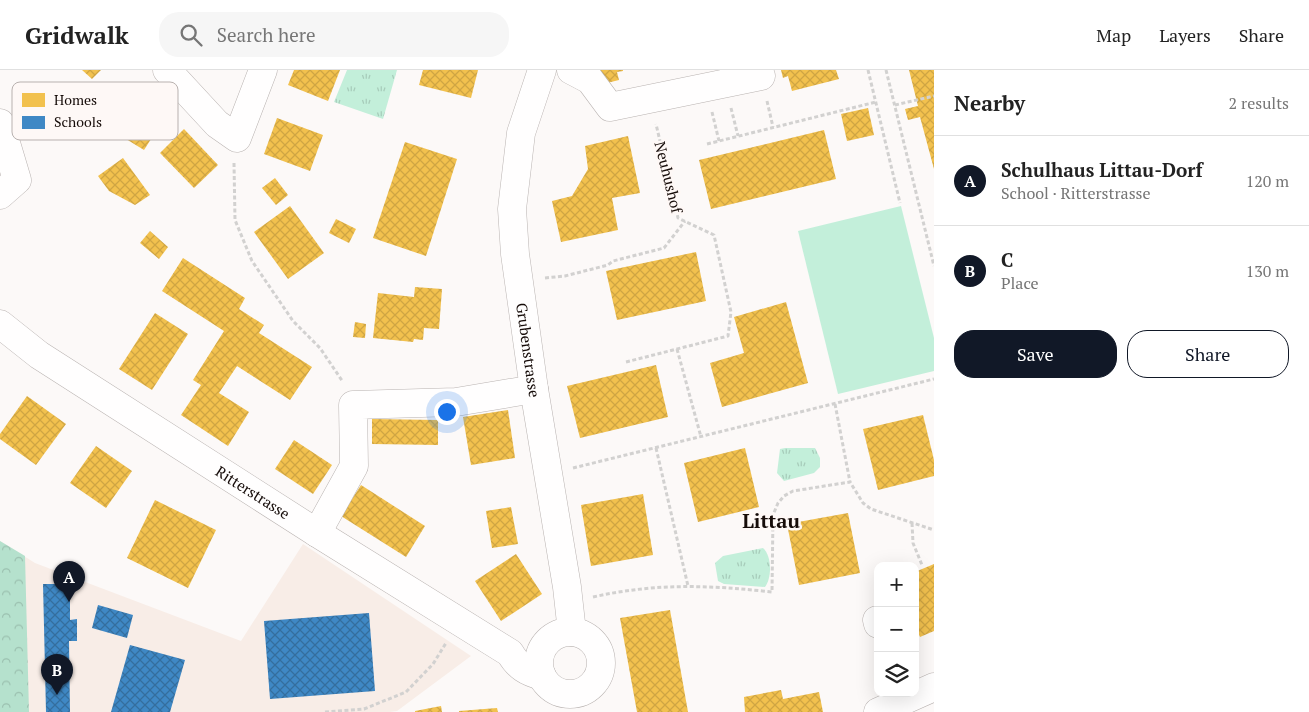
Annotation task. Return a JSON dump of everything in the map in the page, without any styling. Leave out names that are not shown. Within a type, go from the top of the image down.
[{"type":"street","points":[[167,70],[217,124],[237,138],[263,70]]},
{"type":"street","name":"Grubenstrasse","points":[[542,70],[521,133],[512,209],[518,280],[567,587],[572,632]]},
{"type":"street","points":[[571,70],[590,80],[610,108],[761,76]]},
{"type":"street","points":[[0,123],[17,180],[0,195]]},
{"type":"street","name":"Ritterstrasse","points":[[0,324],[39,355],[317,534],[510,654],[516,664],[528,672],[542,676]]},
{"type":"street","points":[[317,534],[354,466],[353,405],[456,402],[534,389]]},
{"type":"street","points":[[572,632],[582,634],[590,639],[597,646],[602,661],[599,676],[578,703],[546,683],[542,676],[539,661],[544,646],[551,638],[561,633],[572,632]]},
{"type":"street","points":[[510,654],[544,646]]},
{"type":"street","points":[[888,703],[934,687]]},
{"type":"path","points":[[868,70],[900,203]]},
{"type":"path","points":[[886,70],[934,266]]},
{"type":"path","points":[[895,105],[934,96]]},
{"type":"path","name":"Neuhushof","points":[[626,362],[728,336],[731,312],[714,234],[678,218],[650,99]]},
{"type":"path","points":[[707,144],[876,102]]},
{"type":"path","points":[[237,138],[234,172],[235,220],[242,241],[252,261],[293,321],[320,348],[341,376],[353,405]]},
{"type":"path","points":[[540,279],[565,276],[608,265],[612,261],[664,248],[685,221]]},
{"type":"path","points":[[677,349],[701,437]]},
{"type":"path","points":[[548,474],[934,379]]},
{"type":"path","points":[[835,404],[850,482],[863,503],[871,509],[934,530]]},
{"type":"path","points":[[656,448],[688,586]]},
{"type":"path","points":[[584,599],[631,590],[670,586],[772,592],[773,515],[778,503],[784,496],[793,492],[850,482]]},
{"type":"path","points":[[912,523],[913,543],[922,565]]},
{"type":"path","points":[[326,712],[364,709],[406,692],[433,664],[459,622]]},
{"type":"shaded area","points":[[0,541],[35,563],[241,641],[303,544],[471,656],[397,711],[390,712],[0,712]]},
{"type":"green space","points":[[347,70],[397,70],[383,119],[334,102]]},
{"type":"green space","points":[[901,206],[934,338],[934,371],[838,394],[798,231]]},
{"type":"green space","points":[[815,448],[820,458],[820,467],[814,473],[784,481],[777,473],[780,449]]},
{"type":"green space","points":[[0,541],[25,556],[29,712],[0,712]]},
{"type":"green space","points":[[763,548],[768,556],[770,567],[769,578],[765,587],[724,584],[718,581],[715,563],[723,556]]},
{"type":"building: Homes","points":[[82,70],[101,70],[92,79]]},
{"type":"building: Homes","points":[[294,70],[340,70],[328,101],[288,85]]},
{"type":"building: Homes","points":[[423,70],[478,70],[471,98],[419,85]]},
{"type":"building: Homes","points":[[592,70],[623,71],[617,72],[619,80],[607,83],[605,76],[594,78]]},
{"type":"building: Homes","points":[[781,70],[836,70],[839,79],[792,91],[788,76],[783,78]]},
{"type":"building: Homes","points":[[909,70],[934,70],[934,169],[920,117],[908,120],[905,109],[918,106]]},
{"type":"building: Homes","points":[[868,108],[874,135],[847,141],[841,114]]},
{"type":"building: Homes","points":[[277,118],[323,135],[310,171],[264,154]]},
{"type":"building: Homes","points":[[184,129],[218,165],[194,188],[160,153],[173,140],[178,140],[178,135]]},
{"type":"building: Homes","points":[[824,130],[836,179],[711,209],[699,160]]},
{"type":"building: Homes","points":[[628,136],[640,193],[612,198],[618,230],[561,242],[552,201],[572,196],[588,169],[585,146]]},
{"type":"building: Homes","points":[[128,140],[150,140],[144,150]]},
{"type":"building: Homes","points":[[405,142],[457,159],[426,256],[373,238]]},
{"type":"building: Homes","points":[[123,158],[150,195],[135,205],[109,191],[98,176]]},
{"type":"building: Homes","points":[[275,178],[288,195],[276,205],[262,188]]},
{"type":"building: Homes","points":[[290,206],[324,253],[288,279],[254,232]]},
{"type":"building: Homes","points":[[336,219],[356,229],[349,243],[329,233]]},
{"type":"building: Homes","points":[[150,231],[168,247],[159,259],[140,243]]},
{"type":"building: Homes","points":[[696,252],[706,301],[617,320],[606,271]]},
{"type":"building: Homes","points":[[183,258],[245,298],[239,309],[264,325],[259,333],[312,367],[290,400],[237,366],[219,393],[249,412],[228,446],[181,415],[201,385],[193,380],[224,331],[162,291]]},
{"type":"building: Homes","points":[[415,287],[442,289],[439,329],[424,328],[423,340],[414,339],[413,342],[373,338],[378,293],[414,297]]},
{"type":"building: Homes","points":[[786,302],[808,383],[722,407],[710,363],[744,353],[734,317]]},
{"type":"building: Homes","points":[[155,313],[188,334],[152,390],[119,369]]},
{"type":"building: Homes","points":[[355,322],[366,324],[365,338],[353,337]]},
{"type":"building: Homes","points":[[656,365],[668,417],[580,438],[567,386]]},
{"type":"building: Homes","points":[[27,396],[66,424],[36,465],[0,439],[0,434]]},
{"type":"building: Homes","points":[[508,410],[515,458],[471,465],[463,417]]},
{"type":"building: Homes","points":[[923,415],[934,460],[934,476],[878,490],[863,429]]},
{"type":"building: Homes","points":[[372,419],[438,420],[438,445],[372,444]]},
{"type":"building: Homes","points":[[294,440],[332,465],[313,494],[275,469]]},
{"type":"building: Homes","points":[[96,446],[132,471],[106,508],[70,483]]},
{"type":"building: Homes","points":[[745,448],[759,507],[698,522],[684,463]]},
{"type":"building: Homes","points":[[361,485],[425,526],[406,557],[341,516]]},
{"type":"building: Homes","points":[[643,494],[653,555],[591,566],[581,505]]},
{"type":"building: Homes","points":[[155,500],[216,530],[188,588],[127,558]]},
{"type":"building: Homes","points":[[511,507],[518,544],[492,548],[486,511]]},
{"type":"building: Homes","points":[[848,513],[860,573],[799,585],[787,524]]},
{"type":"building: Homes","points":[[516,554],[542,594],[501,621],[475,581]]},
{"type":"building: Homes","points":[[934,564],[934,631],[920,637],[919,635],[919,570]]},
{"type":"building: Homes","points":[[670,610],[688,712],[637,712],[620,618]]},
{"type":"building: Homes","points":[[781,690],[783,699],[819,692],[823,712],[745,712],[744,697]]},
{"type":"building: Homes","points":[[441,706],[442,712],[415,712],[415,711]]},
{"type":"building: Homes","points":[[497,708],[498,712],[459,712],[459,711]]},
{"type":"building: Schools","points":[[43,584],[70,584],[70,620],[77,619],[77,641],[69,641],[70,712],[46,712]]},
{"type":"building: Schools","points":[[98,605],[133,615],[127,638],[92,628]]},
{"type":"building: Schools","points":[[369,613],[375,691],[270,699],[264,621]]},
{"type":"building: Schools","points":[[130,645],[185,660],[170,712],[111,712]]},
{"type":"place","name":"Schulhaus Littau-Dorf","points":[[69,602]]},
{"type":"place","name":"C","points":[[57,695]]},
{"type":"district","name":"Littau","points":[[771,520]]}]
